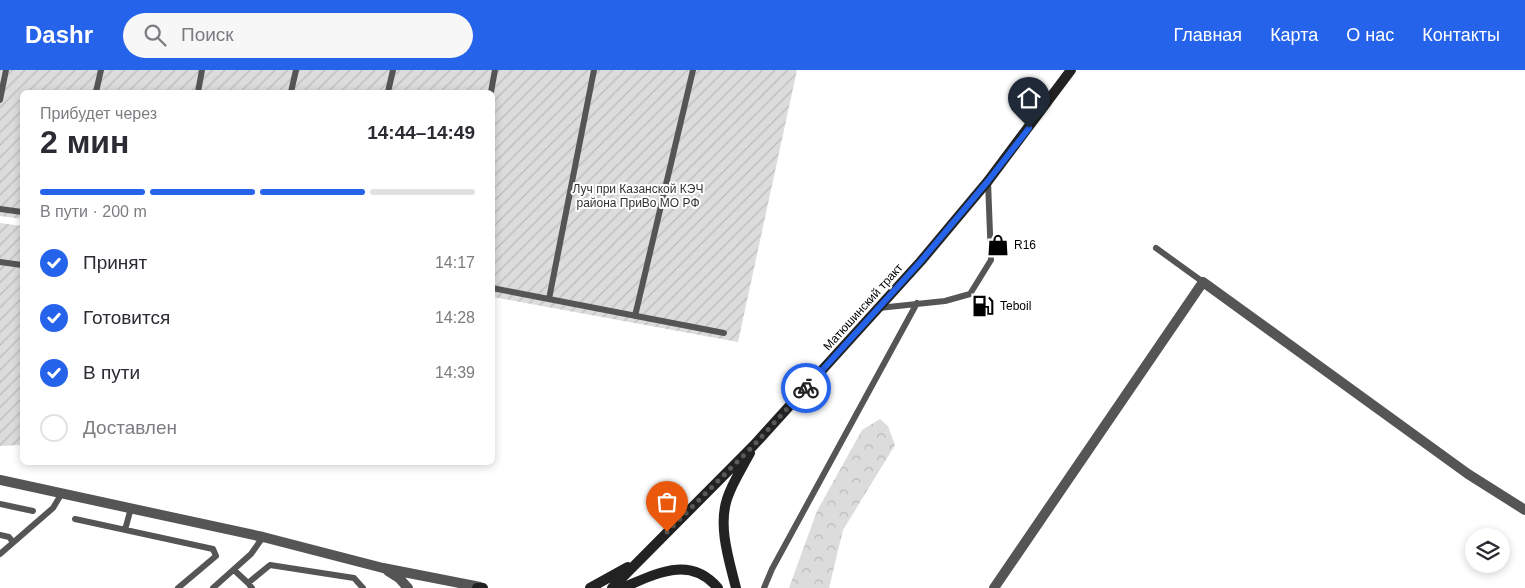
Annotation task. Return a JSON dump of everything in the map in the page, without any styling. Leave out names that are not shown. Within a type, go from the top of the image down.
[{"type":"main road","name":"Матюшинский тракт","points":[[612,588],[754,445],[921,261],[988,181],[1071,70]]},
{"type":"main road","points":[[736,588],[726,538],[724,510],[731,489],[754,445]]},
{"type":"main road","points":[[590,588],[640,560]]},
{"type":"main road","points":[[622,588],[670,569],[686,570],[701,574],[718,588]]},
{"type":"street","points":[[994,588],[1203,282],[1468,474],[1525,510]]},
{"type":"street","points":[[0,480],[263,537],[383,568],[480,588]]},
{"type":"street","points":[[383,568],[399,578],[408,588]]},
{"type":"lane","points":[[0,100],[6,70]]},
{"type":"lane","points":[[96,90],[101,70]]},
{"type":"lane","points":[[198,90],[202,70]]},
{"type":"lane","points":[[292,90],[296,70]]},
{"type":"lane","points":[[388,90],[393,70]]},
{"type":"lane","points":[[491,90],[495,70]]},
{"type":"lane","points":[[549,299],[594,70]]},
{"type":"lane","points":[[635,316],[693,70]]},
{"type":"lane","points":[[879,308],[945,301],[970,294],[991,260],[988,181]]},
{"type":"lane","points":[[0,209],[20,212]]},
{"type":"lane","points":[[1156,248],[1203,282]]},
{"type":"lane","points":[[0,262],[20,265]]},
{"type":"lane","points":[[495,289],[724,334]]},
{"type":"lane","points":[[764,588],[772,569],[917,303]]},
{"type":"lane","points":[[0,554],[53,508],[62,493]]},
{"type":"lane","points":[[0,504],[33,511]]},
{"type":"lane","points":[[125,530],[131,508]]},
{"type":"lane","points":[[75,519],[213,549],[216,556],[178,588]]},
{"type":"lane","points":[[0,535],[10,537],[13,542]]},
{"type":"lane","points":[[213,588],[250,554],[263,537]]},
{"type":"lane","points":[[234,570],[250,586],[270,565],[354,578],[363,588]]},
{"type":"green space","name":"Луч при Казанской КЭЧ района ПриВо МО РФ","points":[[0,70],[797,70],[738,342],[495,297],[495,90],[20,90],[20,219],[0,216]]},
{"type":"green space","points":[[0,223],[20,226],[20,445],[0,446]]},
{"type":"green space","points":[[880,419],[888,426],[895,445],[843,530],[829,588],[789,588],[817,511],[862,430]]},
{"type":"way so far","points":[[667,532],[754,445],[806,388]]},
{"type":"place","name":"R16","points":[[998,245]]},
{"type":"place","name":"Teboil","points":[[983,306]]},
{"type":"route","points":[[806,388],[921,261],[988,181],[1029,128]]}]
